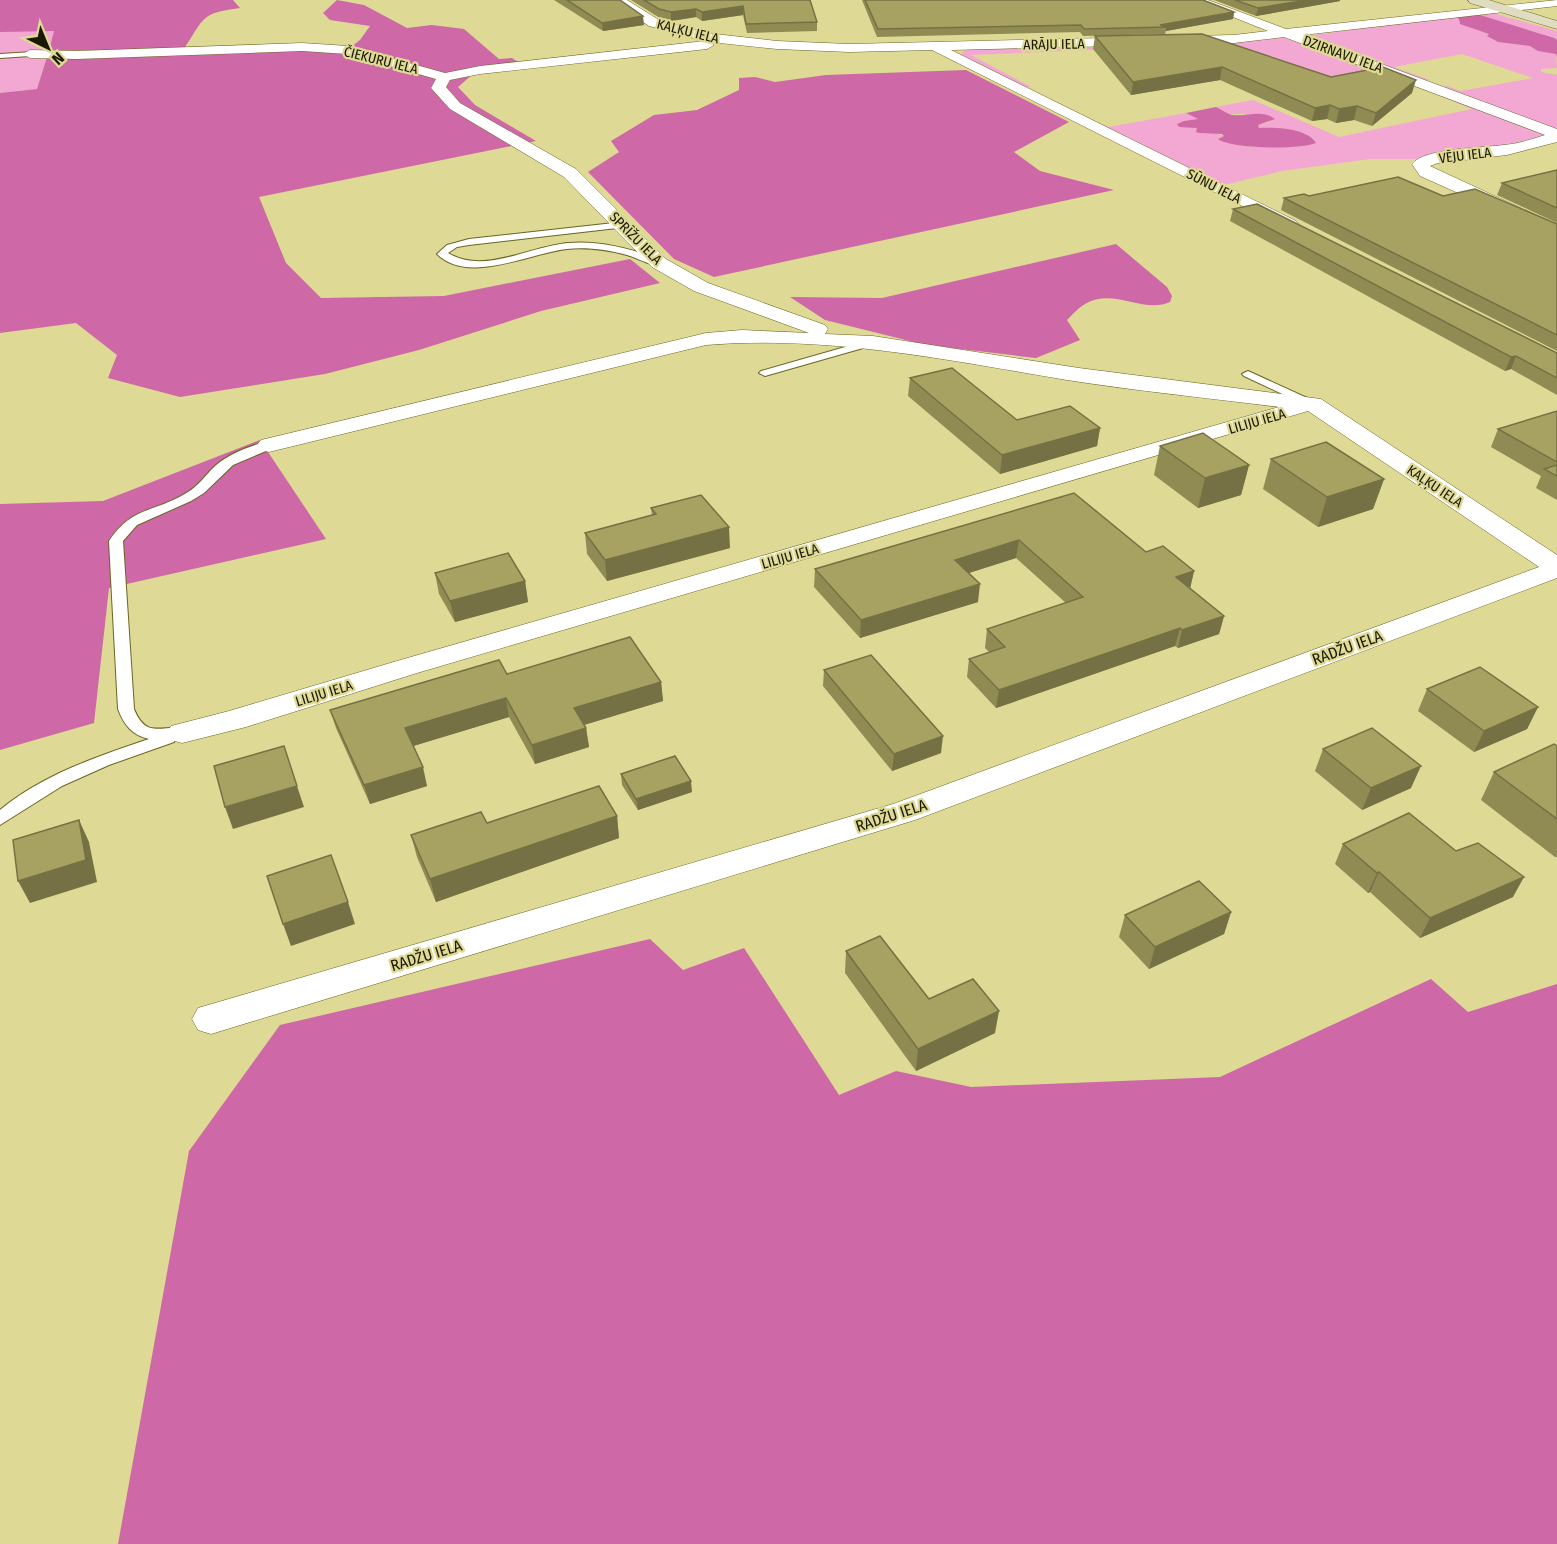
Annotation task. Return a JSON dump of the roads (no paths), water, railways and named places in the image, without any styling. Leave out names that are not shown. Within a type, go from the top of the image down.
[{"type":"street","name":"KAĻĶU IELA","points":[[618,0],[654,23],[729,41]]},
{"type":"street","name":"DZIRNAVU IELA","points":[[1196,0],[1557,135]]},
{"type":"street","points":[[1475,0],[1557,25]]},
{"type":"street","name":"ARĀJU IELA","points":[[729,41],[811,47],[1190,41],[1289,34],[1557,2]]},
{"type":"street","name":"ČIEKURU IELA","points":[[30,54],[314,48],[348,50],[445,77],[480,70],[729,41]]},
{"type":"street","name":"SŪNU IELA","points":[[934,46],[1301,231]]},
{"type":"street","name":"SPRĪŽU IELA","points":[[445,77],[438,88],[455,106],[570,173],[658,263],[701,287],[826,332],[873,342]]},
{"type":"street","name":"VĒJU IELA","points":[[1557,135],[1507,150],[1435,158],[1420,164],[1425,172],[1557,232]]},
{"type":"street","name":"LILIJU IELA","points":[[269,445],[706,339],[742,336],[873,342],[1079,375],[1312,404]]},
{"type":"street","name":"KAĻĶU IELA","points":[[1312,404],[1557,568]]},
{"type":"street","name":"LILIJU IELA","points":[[182,733],[235,720],[407,667],[1312,404]]},
{"type":"street","name":"RADŽU IELA","points":[[211,1019],[904,812],[1557,568]]},
{"type":"lane","points":[[0,56],[30,54]]},
{"type":"lane","points":[[623,225],[470,242],[454,245],[445,249],[442,254],[456,262],[492,262],[564,246],[580,246],[631,253],[658,263]]},
{"type":"lane","points":[[765,373],[873,342]]},
{"type":"lane","points":[[1248,374],[1312,404]]},
{"type":"lane","points":[[182,733],[160,735],[147,733],[136,729],[129,722],[126,708],[116,541],[122,529],[136,518],[181,502],[197,492],[233,459],[269,445]]},
{"type":"lane","points":[[0,819],[7,812],[47,788],[95,765],[182,733]]}]
